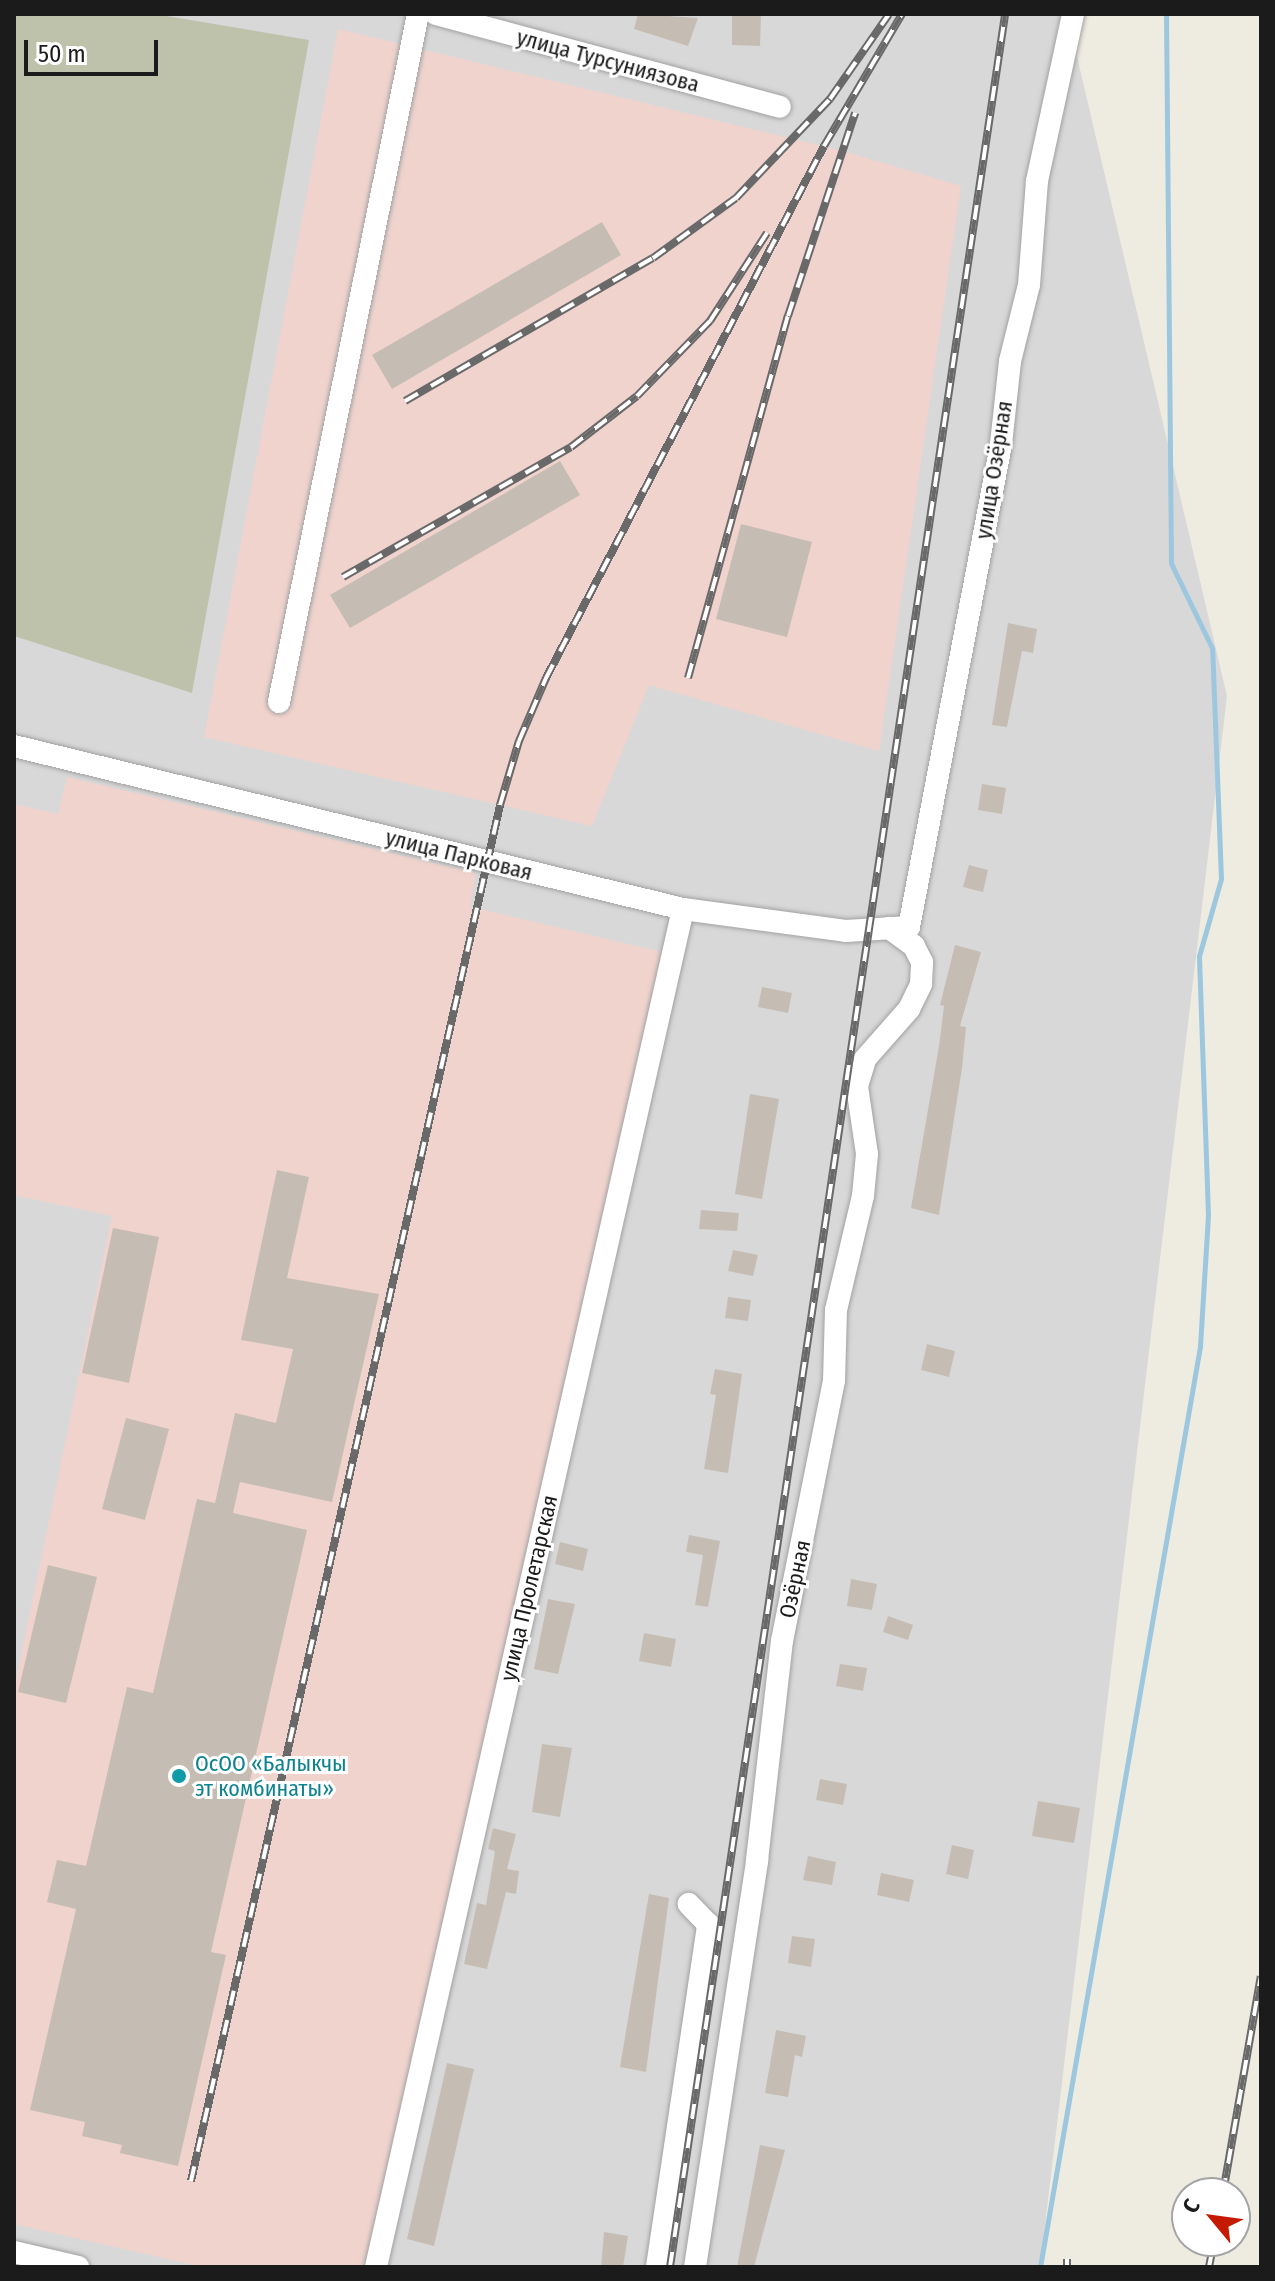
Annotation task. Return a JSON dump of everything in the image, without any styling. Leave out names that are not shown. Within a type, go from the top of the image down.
[{"type":"street","points":[[279,702],[418,14]]},
{"type":"street","name":"улица Турсуниязова","points":[[436,14],[780,107]]},
{"type":"street","name":"улица Озёрная","points":[[899,928],[1001,444],[1010,361],[1029,285],[1037,181],[1073,14]]},
{"type":"street","name":"улица Парковая","points":[[14,746],[683,909],[846,931],[899,928]]},
{"type":"street","name":"улица Пролетарская","points":[[376,2267],[683,909]]},
{"type":"street","name":"Озёрная","points":[[695,2267],[757,1860],[782,1641],[834,1381],[836,1310],[863,1196],[867,1154],[857,1086],[865,1059],[909,1009],[921,984],[922,962],[899,928]]},
{"type":"street","points":[[657,2267],[708,1924],[689,1904]]},
{"type":"street","points":[[14,2252],[78,2267]]},
{"type":"shaded area","points":[[14,14],[1067,14],[1227,696],[1040,2267],[14,2267]]},
{"type":"shaded area","points":[[14,14],[155,14],[309,40],[192,693],[14,636]]},
{"type":"shaded area","points":[[338,29],[839,150],[961,186],[879,751],[649,685],[592,826],[204,737]]},
{"type":"shaded area","points":[[67,777],[476,873],[470,907],[667,953],[367,2267],[203,2267],[14,2224],[14,1690],[112,1216],[14,1195],[14,804],[58,814]]},
{"type":"building","points":[[638,14],[698,18],[688,46],[634,29]]},
{"type":"building","points":[[732,15],[761,15],[760,46],[732,45]]},
{"type":"building","points":[[602,222],[621,255],[392,389],[372,355]]},
{"type":"building","points":[[560,461],[580,495],[350,628],[330,595]]},
{"type":"building","points":[[741,524],[812,542],[787,637],[716,619]]},
{"type":"building","points":[[1008,623],[1037,629],[1033,653],[1022,651],[1007,727],[992,725]]},
{"type":"building","points":[[982,784],[1006,788],[1002,814],[978,810]]},
{"type":"building","points":[[969,865],[988,870],[983,892],[963,887]]},
{"type":"building","points":[[955,945],[981,952],[960,1026],[966,1027],[962,1068],[939,1215],[911,1208],[939,1046],[944,1006],[940,1005]]},
{"type":"building","points":[[762,987],[792,993],[788,1013],[758,1007]]},
{"type":"building","points":[[750,1094],[779,1099],[762,1199],[735,1194]]},
{"type":"building","name":"ОсОО «Балыкчы эт комбинаты»","points":[[277,1170],[309,1177],[287,1278],[379,1294],[332,1502],[240,1482],[233,1513],[307,1530],[211,1952],[226,1955],[178,2166],[120,2153],[122,2145],[82,2136],[85,2122],[30,2110],[76,1909],[47,1902],[57,1860],[86,1866],[127,1687],[153,1693],[197,1499],[215,1503],[235,1413],[276,1423],[293,1349],[241,1340]]},
{"type":"building","points":[[701,1210],[739,1213],[737,1231],[699,1229]]},
{"type":"building","points":[[113,1228],[159,1237],[129,1383],[82,1373]]},
{"type":"building","points":[[733,1250],[758,1255],[753,1276],[728,1271]]},
{"type":"building","points":[[728,1297],[751,1300],[748,1321],[725,1318]]},
{"type":"building","points":[[927,1344],[955,1351],[949,1377],[921,1370]]},
{"type":"building","points":[[715,1369],[742,1374],[728,1473],[704,1469],[716,1395],[710,1394]]},
{"type":"building","points":[[126,1418],[169,1429],[145,1520],[102,1509]]},
{"type":"building","points":[[689,1535],[720,1541],[708,1607],[695,1605],[703,1555],[686,1552]]},
{"type":"building","points":[[560,1542],[588,1549],[583,1571],[555,1564]]},
{"type":"building","points":[[48,1565],[97,1577],[66,1703],[18,1692]]},
{"type":"building","points":[[851,1579],[877,1584],[872,1610],[847,1606]]},
{"type":"building","points":[[548,1599],[575,1604],[558,1674],[534,1669]]},
{"type":"building","points":[[888,1616],[913,1625],[908,1640],[883,1632]]},
{"type":"building","points":[[644,1633],[676,1639],[671,1667],[639,1661]]},
{"type":"building","points":[[840,1664],[867,1668],[863,1691],[836,1686]]},
{"type":"building","points":[[542,1744],[572,1748],[560,1817],[532,1812]]},
{"type":"building","points":[[820,1779],[847,1784],[843,1805],[816,1800]]},
{"type":"building","points":[[1038,1801],[1080,1808],[1074,1843],[1032,1836]]},
{"type":"building","points":[[493,1828],[516,1834],[507,1869],[519,1871],[516,1894],[506,1892],[487,1969],[464,1964],[477,1903],[486,1905],[495,1851],[488,1849]]},
{"type":"building","points":[[952,1845],[974,1850],[968,1879],[946,1874]]},
{"type":"building","points":[[808,1856],[836,1862],[832,1885],[803,1880]]},
{"type":"building","points":[[881,1873],[914,1880],[909,1902],[877,1895]]},
{"type":"building","points":[[649,1894],[669,1898],[646,2072],[620,2067]]},
{"type":"building","points":[[792,1936],[815,1939],[811,1967],[788,1963]]},
{"type":"building","points":[[776,2030],[806,2036],[802,2057],[795,2055],[788,2097],[765,2093]]},
{"type":"building","points":[[447,2063],[474,2069],[434,2246],[407,2239]]},
{"type":"building","points":[[760,2145],[785,2150],[754,2267],[737,2267]]},
{"type":"building","points":[[604,2232],[628,2236],[623,2267],[601,2267]]},
{"type":"waterway","points":[[1040,2267],[1200,1346],[1208,1215],[1199,956],[1221,879],[1212,648],[1171,563],[1166,14]]},
{"type":"railway","points":[[405,401],[653,258],[736,198],[830,99],[889,14]]},
{"type":"railway","points":[[191,2181],[500,805],[519,741],[546,678],[824,146],[902,14]]},
{"type":"railway","points":[[670,2267],[1005,14]]},
{"type":"railway","points":[[688,678],[788,316],[855,113]]},
{"type":"railway","points":[[343,577],[571,447],[637,396],[710,321],[767,233]]},
{"type":"railway","points":[[1226,2177],[1261,1976]]},
{"type":"railway","points":[[1209,2267],[1211,2257]]},
{"type":"railway","points":[[1067,2259],[1067,2267]]},
{"type":"place","name":"ОсОО «Балыкчы эт комбинаты»","points":[[179,1776]]}]
